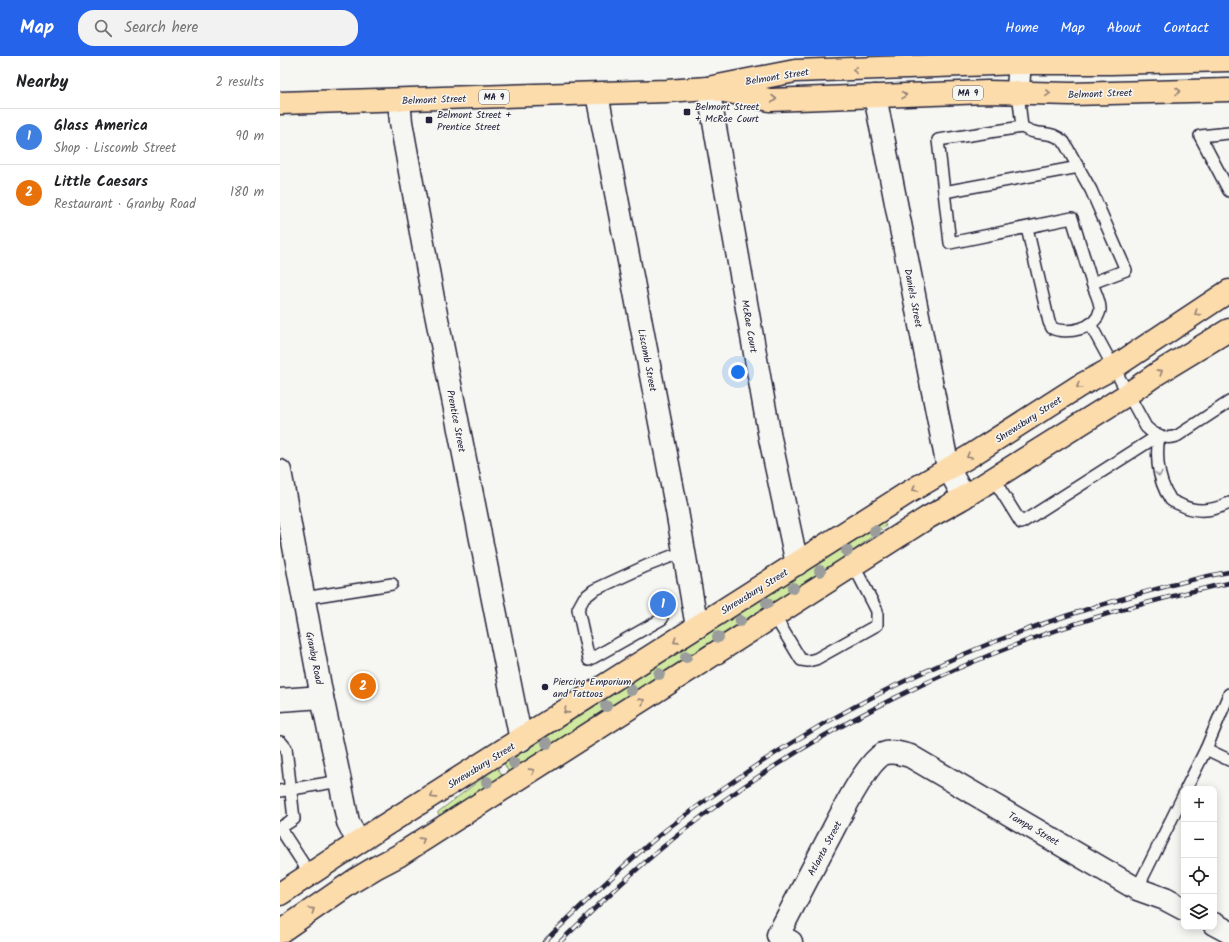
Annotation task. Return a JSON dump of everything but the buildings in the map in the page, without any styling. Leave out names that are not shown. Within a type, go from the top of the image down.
[{"type":"main road","name":"Belmont Street","points":[[280,103],[597,94],[708,88],[795,72],[1020,60],[1111,63],[1229,60]]},
{"type":"main road","name":"Belmont Street","points":[[708,88],[770,100],[1018,92],[1077,94],[1229,90]]},
{"type":"main road","name":"Shrewsbury Street","points":[[280,894],[358,842],[948,468],[970,456],[1079,386],[1113,368],[1229,291]]},
{"type":"main road","points":[[280,932],[375,868],[398,856],[775,617],[927,518],[964,497],[1229,330]]},
{"type":"street","points":[[1018,92],[1020,60]]},
{"type":"street","name":"McRae Court","points":[[708,88],[770,438],[797,564]]},
{"type":"street","name":"Liscomb Street","points":[[597,94],[697,627]]},
{"type":"street","name":"Daniels Street","points":[[875,96],[948,468],[964,497]]},
{"type":"street","name":"Prentice Street","points":[[399,100],[401,122],[434,304],[521,740]]},
{"type":"street","name":"Granby Road","points":[[280,471],[284,518],[304,598],[322,697],[348,822],[358,842]]},
{"type":"street","points":[[280,700],[322,697]]},
{"type":"street","name":"Tampa Street","points":[[884,754],[893,752],[910,756],[1137,889],[1165,899],[1181,907]]},
{"type":"street","name":"Atlanta Street","points":[[791,942],[778,935],[853,793],[871,766],[884,754]]},
{"type":"street","points":[[1217,926],[1229,932]]},
{"type":"street","points":[[280,938],[282,942]]},
{"type":"lane","points":[[1018,92],[1022,127]]},
{"type":"lane","points":[[1027,228],[1049,322],[1052,328],[1062,331],[1085,327],[1090,324],[1098,317],[1100,306],[1092,282],[1072,218],[950,243],[938,140],[1022,127],[1033,132],[1049,134],[1064,142],[1091,190],[1126,270],[1092,282]]},
{"type":"lane","points":[[1229,134],[1200,136],[1229,192]]},
{"type":"lane","points":[[944,192],[1079,167]]},
{"type":"lane","points":[[1090,324],[1146,426],[1159,436],[1170,438],[1177,436],[1229,402]]},
{"type":"lane","points":[[993,478],[1021,523],[1159,436]]},
{"type":"lane","points":[[1159,436],[1157,450],[1161,483],[1171,500],[1187,508],[1201,511],[1229,503]]},
{"type":"lane","points":[[662,618],[589,660],[578,609],[584,598],[594,590],[646,566],[684,553]]},
{"type":"lane","points":[[775,617],[800,660],[808,661],[816,659],[877,624],[877,611],[854,566]]},
{"type":"lane","points":[[304,598],[392,584]]},
{"type":"lane","points":[[1188,786],[1206,749],[1229,694]]},
{"type":"lane","points":[[280,742],[286,748],[286,790],[294,819],[280,828],[310,874]]},
{"type":"lane","points":[[1206,749],[1229,760]]},
{"type":"lane","points":[[286,790],[340,781]]},
{"type":"lane","points":[[1137,889],[1181,800]]},
{"type":"green space","points":[[884,522],[886,526],[836,564],[509,773],[504,763]]},
{"type":"green space","points":[[497,767],[503,777],[441,816],[438,814],[438,812]]},
{"type":"railway","points":[[544,942],[589,898],[667,829],[735,780],[826,722],[922,673],[1022,631],[1151,591],[1190,580],[1229,572]]},
{"type":"railway","points":[[560,942],[602,902],[674,838],[725,800],[777,764],[888,701],[945,674],[1004,649],[1064,628],[1124,609],[1229,583]]},
{"type":"place","name":"Belmont Street + McRae Court","points":[[687,112]]},
{"type":"place","name":"Belmont Street + Prentice Street","points":[[429,120]]},
{"type":"place","name":"Glass America","points":[[663,604]]},
{"type":"place","name":"Little Caesars","points":[[363,686]]},
{"type":"place","name":"Piercing Emporium and Tattoos","points":[[545,687]]}]
